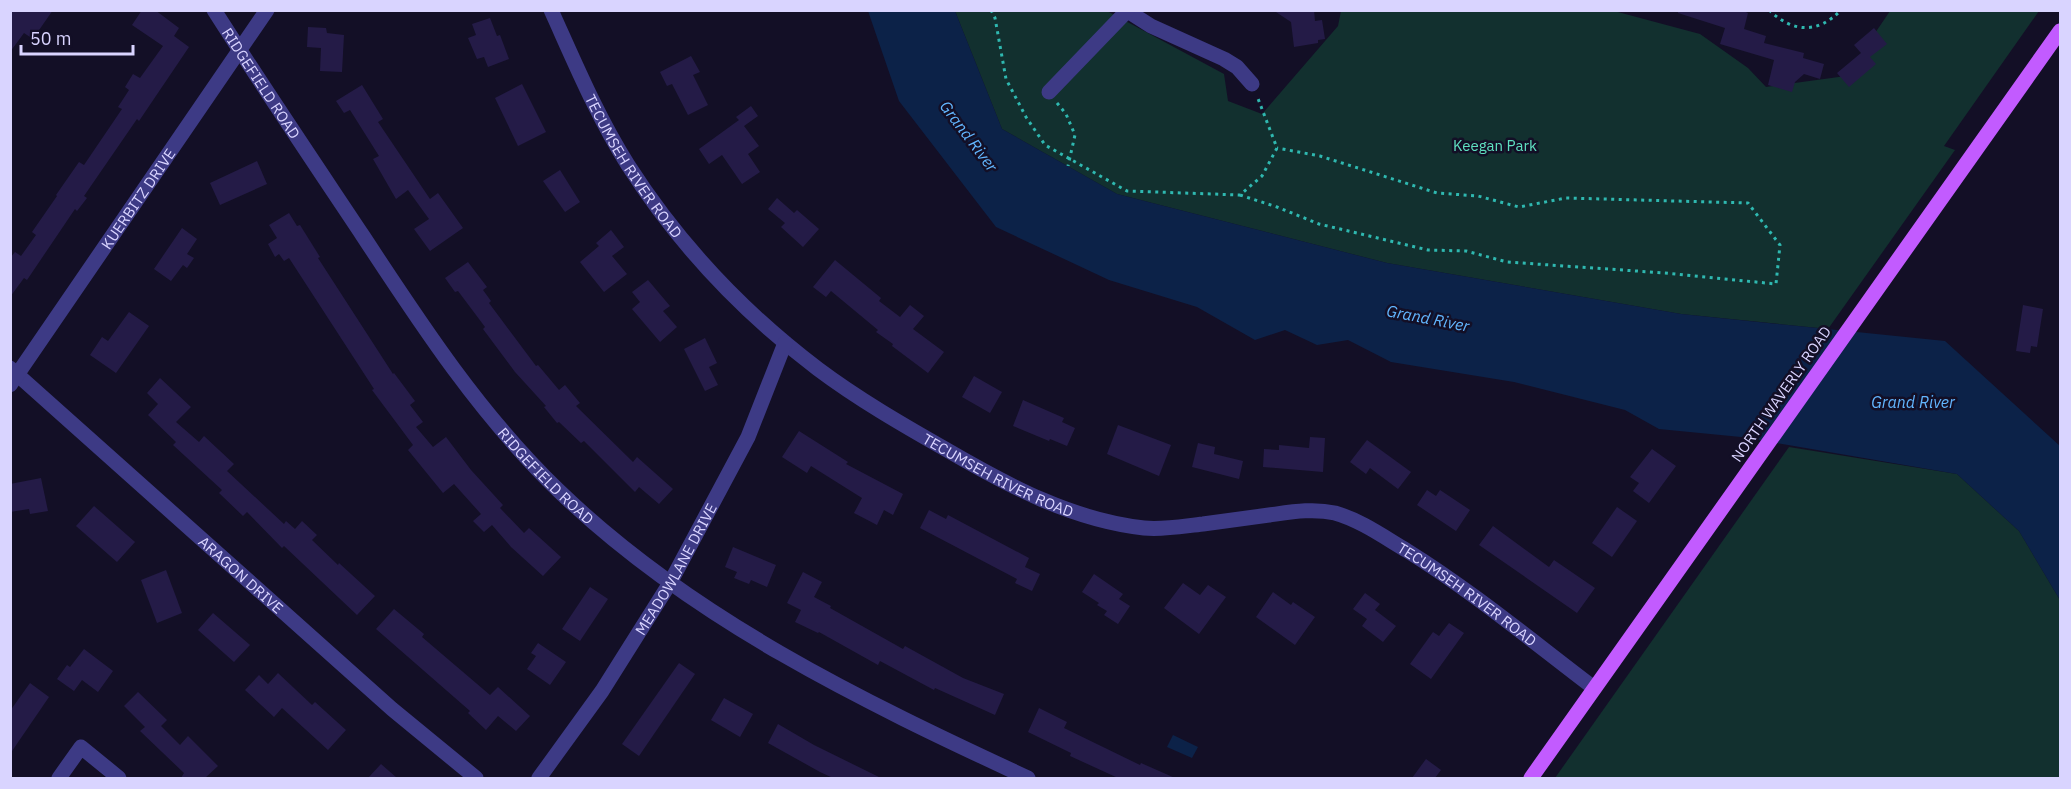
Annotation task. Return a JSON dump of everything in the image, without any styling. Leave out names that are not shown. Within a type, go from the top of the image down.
[{"type":"main road","name":"NORTH WAVERLY ROAD","points":[[1531,778],[2061,31]]},
{"type":"street","name":"RIDGEFIELD ROAD","points":[[214,10],[415,315],[509,440],[559,492],[608,536],[670,583],[720,616],[803,666],[912,723],[1028,778]]},
{"type":"street","name":"KUERBITZ DRIVE","points":[[13,376],[267,10]]},
{"type":"street","name":"TECUMSEH RIVER ROAD","points":[[551,10],[587,90],[627,163],[650,197],[703,264],[785,343],[820,370],[907,428],[998,480],[1043,501],[1074,512],[1145,528],[1172,528],[1296,510],[1336,513],[1398,545],[1452,580],[1594,688]]},
{"type":"street","points":[[1049,92],[1127,11],[1150,26],[1224,59],[1252,84]]},
{"type":"street","name":"MEADOWLANE DRIVE","points":[[538,778],[602,691],[670,583],[748,437],[785,343]]},
{"type":"street","name":"ARAGON DRIVE","points":[[13,376],[392,709],[476,778]]},
{"type":"street","points":[[59,778],[81,747],[119,778]]},
{"type":"path","points":[[991,10],[995,18],[1006,79],[1026,117],[1045,145],[1127,191],[1240,195],[1319,224],[1428,250],[1466,252],[1507,262],[1665,273],[1776,284],[1780,245],[1748,203],[1566,198],[1519,207],[1478,196],[1437,193],[1320,156],[1277,148]]},
{"type":"path","points":[[1769,10],[1793,27],[1813,28],[1831,21],[1841,10]]},
{"type":"path","points":[[1240,195],[1262,176],[1277,148],[1252,84]]},
{"type":"path","points":[[1049,92],[1066,114],[1075,135],[1068,166]]},
{"type":"green space","name":"Keegan Park","points":[[955,11],[1107,11],[1224,74],[1228,101],[1262,114],[1338,26],[1341,11],[1614,11],[1700,34],[1748,68],[1766,87],[1846,76],[1890,11],[2039,11],[1944,146],[1955,150],[1828,329],[1681,314],[1387,263],[1117,194],[1002,129]]},
{"type":"green space","points":[[1789,447],[1957,474],[2019,531],[2060,600],[2060,778],[1555,778]]},
{"type":"water","name":"Grand River","points":[[868,11],[955,11],[1002,129],[1117,194],[1387,263],[1681,314],[1945,341],[2060,446],[2060,600],[2019,531],[1957,474],[1741,437],[1659,429],[1625,410],[1514,382],[1391,362],[1348,340],[1317,345],[1285,330],[1255,340],[1197,307],[1109,280],[996,227],[899,101]]},
{"type":"water","points":[[1173,735],[1198,747],[1192,758],[1167,747]]},
{"type":"building","points":[[10,10],[53,10],[37,33],[34,31],[30,37],[24,33],[10,52]]},
{"type":"building","points":[[142,10],[155,10],[179,28],[174,36],[189,47],[84,196],[87,198],[77,211],[75,209],[27,280],[24,278],[10,297],[10,258],[15,252],[21,256],[36,235],[32,232],[56,195],[79,162],[84,165],[122,109],[118,107],[129,90],[125,87],[133,74],[140,78],[163,46],[132,25]]},
{"type":"building","points":[[1273,10],[1314,10],[1315,21],[1322,20],[1325,39],[1318,40],[1318,43],[1294,47],[1291,22]]},
{"type":"building","points":[[1678,10],[1741,10],[1748,13],[1744,29],[1766,36],[1764,43],[1804,53],[1803,58],[1824,64],[1820,79],[1804,74],[1795,82],[1792,92],[1768,85],[1774,60],[1720,44],[1725,28],[1678,13]]},
{"type":"building","points":[[490,18],[497,36],[500,35],[509,59],[488,67],[484,57],[477,59],[468,38],[476,35],[472,24]]},
{"type":"building","points":[[308,27],[326,28],[327,33],[344,35],[342,72],[320,71],[321,48],[307,47]]},
{"type":"building","points":[[1874,28],[1887,44],[1870,57],[1876,64],[1849,87],[1837,73],[1861,53],[1854,45]]},
{"type":"building","points":[[691,56],[700,72],[693,75],[708,105],[688,115],[672,84],[667,86],[660,72]]},
{"type":"building","points":[[522,84],[546,132],[518,146],[495,98]]},
{"type":"building","points":[[362,85],[383,119],[378,122],[430,199],[438,193],[463,228],[430,251],[414,229],[429,219],[408,190],[396,199],[373,159],[379,156],[350,110],[344,113],[336,101]]},
{"type":"building","points":[[751,106],[758,116],[744,126],[759,146],[748,154],[760,172],[742,184],[722,155],[709,164],[699,149],[739,120],[736,117]]},
{"type":"building","points":[[257,161],[267,184],[220,205],[210,183]]},
{"type":"building","points":[[560,170],[580,202],[565,212],[543,181]]},
{"type":"building","points":[[777,198],[794,213],[797,210],[819,229],[803,247],[781,227],[785,223],[768,209]]},
{"type":"building","points":[[289,213],[297,226],[300,225],[320,257],[318,258],[393,374],[415,401],[410,405],[423,422],[416,427],[433,447],[446,437],[471,470],[503,505],[500,508],[524,533],[529,528],[561,557],[543,576],[511,547],[492,525],[484,532],[473,521],[481,514],[454,484],[443,493],[408,450],[413,445],[372,390],[374,389],[289,258],[284,261],[279,254],[275,257],[268,244],[277,238],[269,225]]},
{"type":"building","points":[[182,228],[197,239],[187,254],[194,258],[187,268],[183,265],[171,281],[154,269]]},
{"type":"building","points":[[611,230],[624,247],[612,256],[627,274],[604,292],[580,262],[599,246],[596,243]]},
{"type":"building","points":[[835,260],[881,298],[879,301],[900,317],[910,305],[924,316],[913,329],[944,352],[928,373],[892,346],[893,344],[876,332],[878,330],[831,291],[826,297],[813,287]]},
{"type":"building","points":[[468,262],[487,287],[483,290],[491,301],[489,303],[536,366],[538,365],[559,390],[565,385],[580,403],[576,406],[633,462],[637,457],[673,489],[659,504],[639,487],[635,492],[584,441],[581,443],[559,422],[557,423],[544,407],[546,406],[515,372],[483,329],[485,327],[458,291],[455,292],[445,278]]},
{"type":"building","points":[[648,280],[670,306],[663,311],[677,327],[660,342],[632,309],[640,302],[632,292]]},
{"type":"building","points":[[2023,305],[2043,309],[2037,347],[2031,346],[2030,353],[2016,351]]},
{"type":"building","points":[[129,312],[149,326],[116,373],[90,355],[102,337],[108,341]]},
{"type":"building","points":[[705,338],[717,363],[709,367],[718,385],[705,391],[684,349]]},
{"type":"building","points":[[974,376],[1002,392],[990,413],[962,397]]},
{"type":"building","points":[[160,378],[191,407],[176,422],[199,442],[204,436],[234,464],[227,471],[284,524],[286,521],[295,529],[302,521],[317,535],[312,540],[375,596],[357,615],[284,546],[282,548],[247,512],[243,516],[219,493],[222,490],[173,445],[176,442],[148,415],[158,404],[147,393]]},
{"type":"building","points":[[1023,400],[1064,418],[1062,422],[1075,428],[1067,446],[1013,426]]},
{"type":"building","points":[[1118,425],[1171,445],[1159,476],[1107,454]]},
{"type":"building","points":[[799,431],[848,462],[846,464],[903,494],[893,515],[884,510],[877,525],[854,513],[862,498],[811,466],[807,473],[782,457]]},
{"type":"building","points":[[1310,437],[1325,438],[1323,472],[1263,467],[1264,449],[1279,450],[1279,445],[1309,448]]},
{"type":"building","points":[[1367,440],[1411,472],[1398,489],[1370,468],[1366,474],[1350,462]]},
{"type":"building","points":[[1198,443],[1215,447],[1214,454],[1243,461],[1239,479],[1192,467]]},
{"type":"building","points":[[1652,449],[1676,466],[1649,503],[1633,491],[1639,483],[1630,477]]},
{"type":"building","points":[[41,478],[48,511],[30,514],[29,509],[10,512],[10,484]]},
{"type":"building","points":[[1427,490],[1436,496],[1440,490],[1470,510],[1456,531],[1417,505]]},
{"type":"building","points":[[94,506],[135,542],[117,562],[76,526]]},
{"type":"building","points":[[1617,507],[1637,521],[1612,557],[1592,543]]},
{"type":"building","points":[[929,510],[946,519],[948,515],[1029,558],[1025,567],[1040,574],[1032,591],[1015,583],[1017,579],[920,528]]},
{"type":"building","points":[[1493,526],[1549,567],[1554,560],[1595,588],[1577,613],[1479,545]]},
{"type":"building","points":[[733,547],[776,565],[767,587],[751,580],[749,584],[734,578],[737,572],[725,567]]},
{"type":"building","points":[[166,570],[182,613],[157,623],[141,580]]},
{"type":"building","points":[[803,572],[822,582],[814,597],[831,606],[830,608],[903,649],[905,646],[963,678],[1004,694],[995,715],[935,688],[934,690],[880,661],[878,665],[819,632],[795,622],[801,610],[787,603]]},
{"type":"building","points":[[1094,574],[1123,594],[1119,599],[1130,606],[1118,624],[1104,615],[1107,611],[1097,605],[1099,603],[1082,592]]},
{"type":"building","points":[[1183,583],[1200,595],[1208,585],[1226,597],[1199,634],[1164,608]]},
{"type":"building","points":[[590,587],[608,599],[580,641],[562,629]]},
{"type":"building","points":[[1273,592],[1291,605],[1293,602],[1315,617],[1295,645],[1256,617]]},
{"type":"building","points":[[1365,593],[1380,604],[1375,610],[1396,626],[1383,642],[1362,626],[1367,619],[1353,609]]},
{"type":"building","points":[[394,609],[424,634],[422,637],[490,695],[498,687],[530,716],[516,731],[498,716],[486,730],[468,713],[470,711],[376,629]]},
{"type":"building","points":[[213,613],[250,645],[234,662],[198,630]]},
{"type":"building","points":[[1449,623],[1464,633],[1431,679],[1410,664],[1433,632],[1439,636]]},
{"type":"building","points":[[538,643],[566,662],[550,685],[527,669],[536,656],[531,653]]},
{"type":"building","points":[[84,649],[113,671],[98,692],[82,680],[74,691],[57,679],[67,665],[70,667]]},
{"type":"building","points":[[679,663],[695,674],[639,756],[622,744]]},
{"type":"building","points":[[278,673],[312,705],[315,702],[346,730],[328,750],[282,708],[274,717],[245,690],[259,675],[268,684]]},
{"type":"building","points":[[30,683],[49,697],[10,754],[10,711]]},
{"type":"building","points":[[138,692],[167,720],[161,726],[180,745],[188,736],[218,766],[205,778],[181,778],[184,773],[140,731],[145,727],[124,706]]},
{"type":"building","points":[[724,698],[753,714],[740,737],[711,720]]},
{"type":"building","points":[[1039,708],[1067,722],[1064,728],[1140,765],[1141,763],[1175,778],[1118,778],[1070,756],[1071,753],[1028,732]]},
{"type":"building","points":[[778,724],[814,745],[881,778],[833,778],[820,772],[768,743]]},
{"type":"building","points":[[1426,759],[1441,770],[1435,778],[1412,778]]},
{"type":"building","points":[[381,764],[397,778],[368,778]]}]
